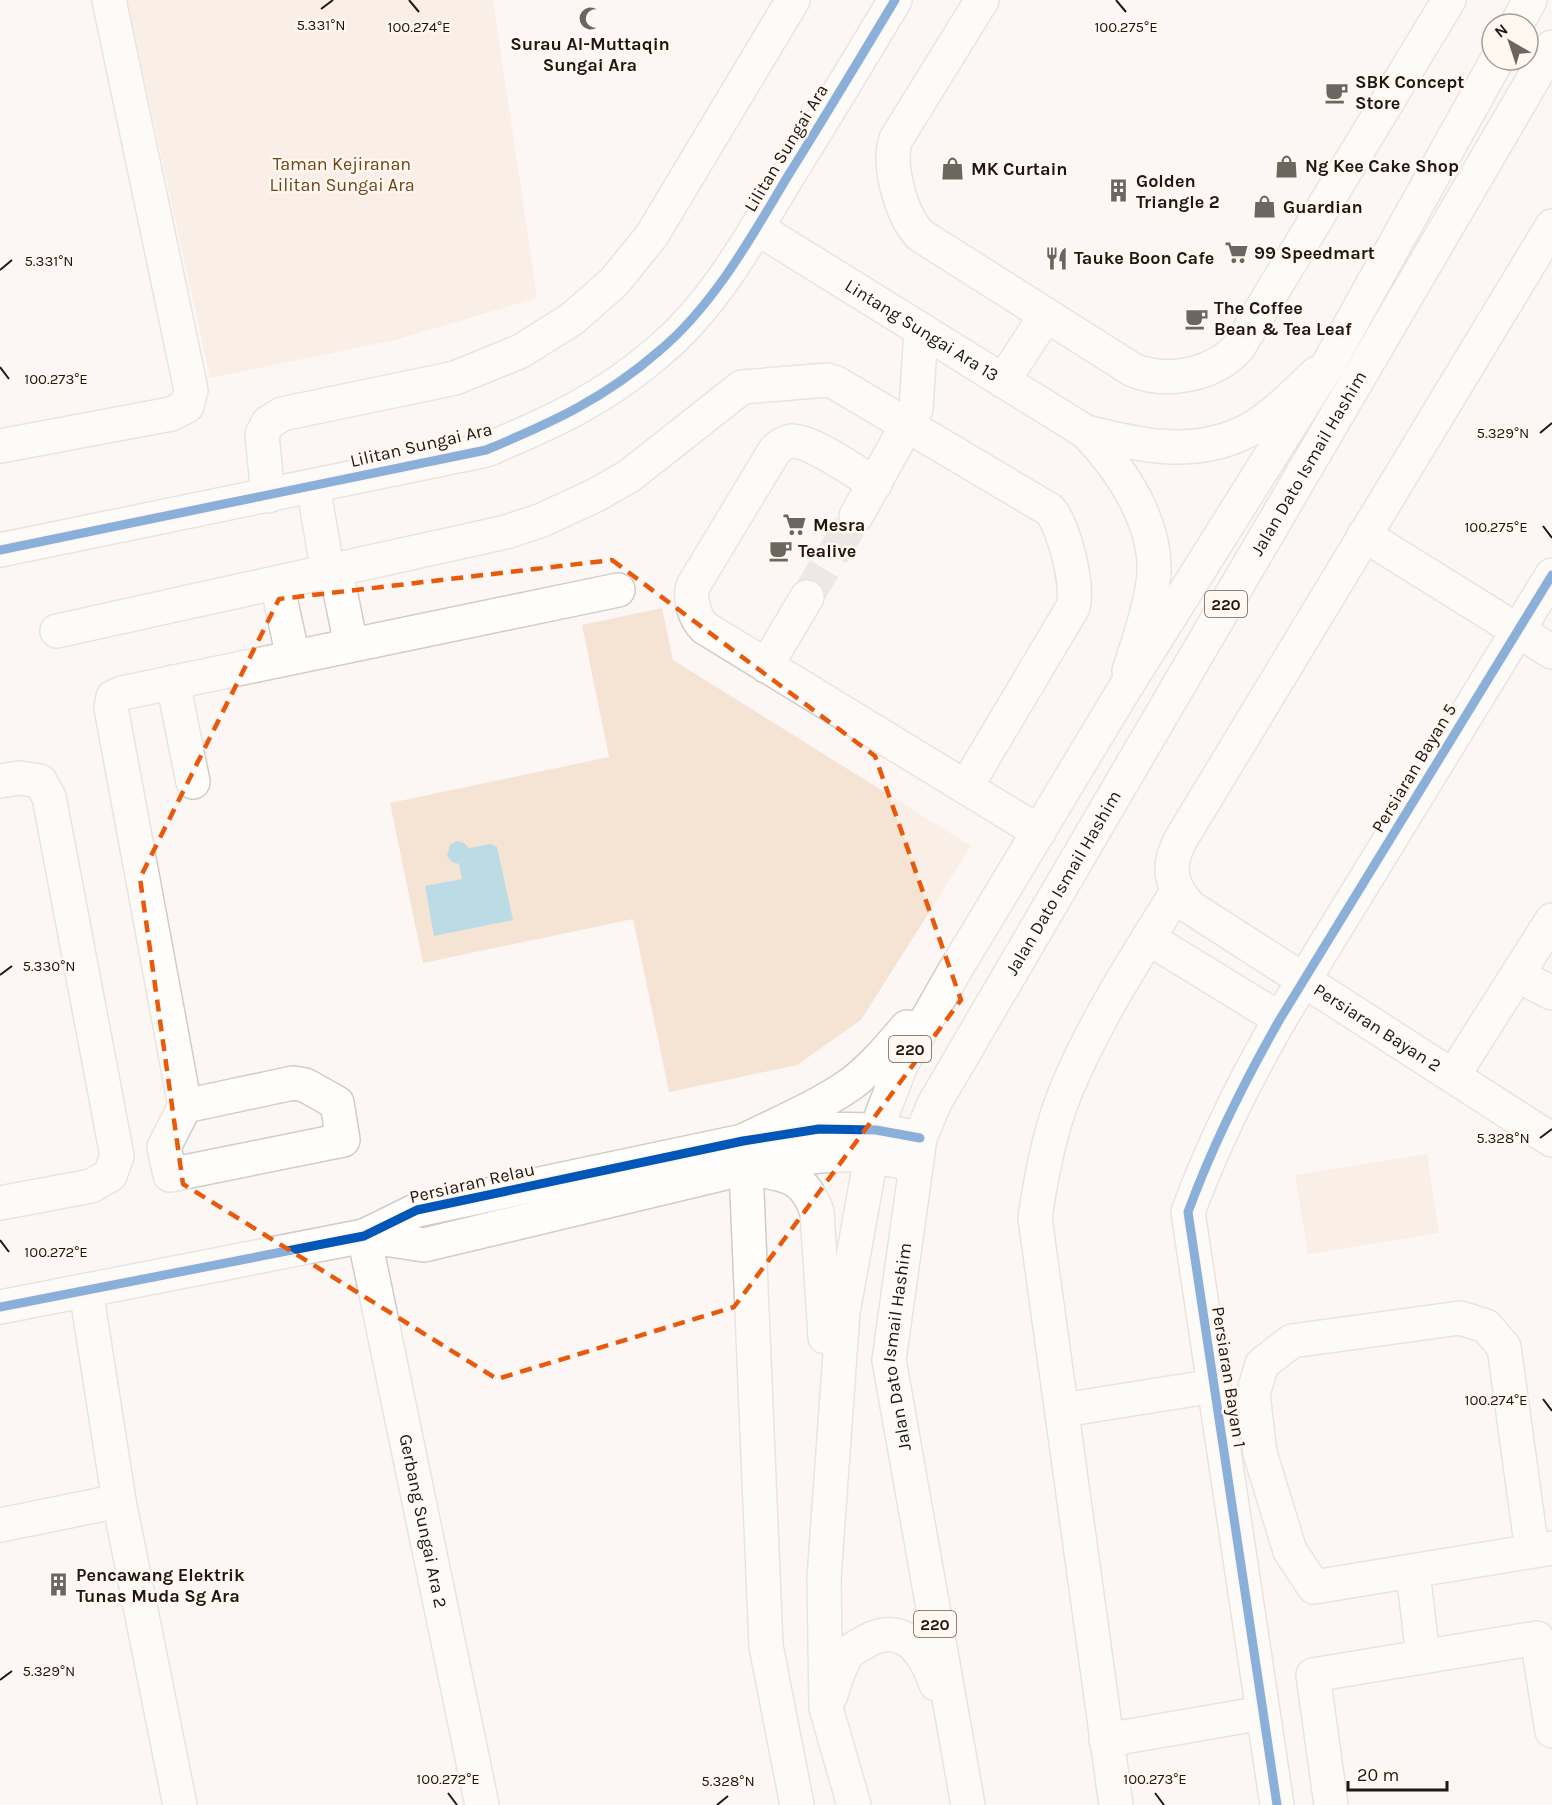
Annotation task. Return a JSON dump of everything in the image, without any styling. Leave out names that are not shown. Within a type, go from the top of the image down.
[{"type":"street","points":[[0,446],[171,414],[187,406],[191,390],[109,0]]},
{"type":"street","points":[[268,496],[262,434],[268,423],[282,414],[455,378],[521,351],[572,319],[614,282],[652,235],[793,0]]},
{"type":"street","name":"Lilitan Sungai Ara","points":[[0,550],[486,450],[558,420],[613,388],[661,350],[701,306],[757,228],[895,0]]},
{"type":"street","points":[[982,0],[896,139],[892,150],[906,216],[920,235],[1133,370],[1151,377],[1170,377],[1211,368],[1227,360],[1238,348],[1449,0]]},
{"type":"street","name":"Jalan Dato Ismail Hashim","points":[[968,1805],[889,1360],[918,1151],[934,1104],[1552,47]]},
{"type":"street","points":[[1518,104],[1552,71]]},
{"type":"street","name":"Jalan Dato Ismail Hashim","points":[[854,1805],[826,1708],[824,1578],[843,1312],[873,1143],[901,1065],[954,972],[1122,693],[1329,363],[1490,72]]},
{"type":"street","points":[[1116,1805],[1035,1218],[1042,1170],[1065,1094],[1111,1000],[1177,892],[1172,867],[1177,846],[1552,226]]},
{"type":"street","name":"Lintang Sungai Ara 13","points":[[757,228],[1086,432],[1110,458],[1129,487],[1144,521],[1152,550],[1154,580],[1148,609],[1122,693]]},
{"type":"street","points":[[1004,381],[1046,315]]},
{"type":"street","points":[[856,516],[909,426],[918,399],[921,330]]},
{"type":"street","name":"Lintang Sungai Ara 13","points":[[1086,432],[1133,444],[1179,448],[1241,434],[1273,413],[1329,363]]},
{"type":"street","points":[[57,631],[506,532],[542,520],[596,495],[629,476],[742,387],[827,380],[836,383],[1050,510],[1061,527],[1074,590],[1074,607],[966,787]]},
{"type":"street","points":[[875,483],[805,444],[788,441],[775,450],[693,586],[692,597],[701,624],[1039,832]]},
{"type":"street","points":[[313,486],[351,645]]},
{"type":"street","points":[[1364,535],[1552,652]]},
{"type":"street","name":"Persiaran Bayan 5","points":[[1305,979],[1552,575]]},
{"type":"street","points":[[277,584],[293,657]]},
{"type":"street","points":[[185,1106],[300,1083],[337,1103],[343,1140],[170,1175],[164,1147],[185,1106],[111,708],[113,697],[173,682],[618,590]]},
{"type":"street","points":[[766,666],[807,597]]},
{"type":"street","points":[[173,682],[193,782]]},
{"type":"street","points":[[0,781],[19,778],[40,781],[49,797],[117,1156],[110,1175],[91,1186],[0,1203]]},
{"type":"street","name":"Persiaran Bayan 2","points":[[1177,892],[1190,907],[1552,1140]]},
{"type":"street","points":[[1453,1076],[1552,920]]},
{"type":"street","points":[[1148,938],[1280,1019]]},
{"type":"street","points":[[744,1155],[851,1083],[884,1055],[954,972]]},
{"type":"street","points":[[1517,975],[1552,993]]},
{"type":"street","name":"Persiaran Bayan 1","points":[[1277,1805],[1188,1212],[1209,1154],[1239,1092],[1305,979]]},
{"type":"street","name":"Persiaran Relau","points":[[0,1307],[364,1236],[417,1210],[744,1155],[819,1129],[873,1143],[918,1151]]},
{"type":"street","points":[[744,1155],[793,1176],[805,1187],[817,1212],[831,1494]]},
{"type":"street","points":[[744,1155],[766,1646],[797,1805]]},
{"type":"street","name":"Gerbang Sungai Ara 2","points":[[364,1236],[482,1805]]},
{"type":"street","points":[[86,1290],[119,1501],[180,1805]]},
{"type":"street","points":[[1460,1318],[1486,1326],[1504,1347],[1542,1550],[1314,1587],[1290,1551],[1260,1453],[1253,1394],[1262,1364],[1292,1341],[1460,1318]]},
{"type":"street","points":[[1063,1410],[1214,1386]]},
{"type":"street","points":[[0,1524],[119,1501]]},
{"type":"street","points":[[1413,1572],[1423,1657]]},
{"type":"street","points":[[826,1708],[838,1673],[850,1652],[872,1638],[892,1634],[913,1642],[928,1663],[956,1738]]},
{"type":"street","points":[[1331,1805],[1313,1675],[1537,1638],[1552,1731]]},
{"type":"street","points":[[1106,1740],[1263,1713]]},
{"type":"highlighted area","points":[[612,560],[875,756],[961,1000],[734,1307],[497,1379],[183,1184],[140,878],[279,599]]},
{"type":"green space","name":"Taman Kejiranan Lilitan Sungai Ara","points":[[127,0],[493,0],[537,298],[395,340],[210,378]]},
{"type":"green space","points":[[662,608],[673,660],[971,846],[861,1020],[797,1065],[669,1092],[633,919],[423,963],[390,803],[609,757],[582,625]]},
{"type":"green space","points":[[1427,1154],[1439,1233],[1308,1254],[1295,1175]]},
{"type":"water","points":[[457,841],[469,848],[491,844],[497,847],[513,920],[434,936],[425,886],[462,879],[459,864],[452,862],[447,856],[450,845]]},
{"type":"tunnel","points":[[807,597],[856,516]]},
{"type":"cycle path","points":[[0,550],[486,450],[556,419],[598,396],[639,368],[659,351],[679,333],[714,292],[759,224],[895,0]]},
{"type":"cycle path","points":[[1277,1805],[1188,1212],[1230,1114],[1280,1019],[1552,575]]},
{"type":"cycle path","points":[[0,1307],[364,1236],[417,1210],[743,1141],[819,1129],[876,1130],[920,1138]]},
{"type":"place","name":"Surau Al-Muttaqin Sungai Ara","points":[[590,18]]},
{"type":"place","name":"SBK Concept Store","points":[[1337,92]]},
{"type":"place","name":"Ng Kee Cake Shop","points":[[1287,166]]},
{"type":"place","name":"MK Curtain","points":[[953,169]]},
{"type":"place","name":"Golden Triangle 2","points":[[1118,191]]},
{"type":"place","name":"Guardian","points":[[1265,207]]},
{"type":"place","name":"99 Speedmart","points":[[1236,253]]},
{"type":"place","name":"Tauke Boon Cafe","points":[[1056,258]]},
{"type":"place","name":"The Coffee Bean & Tea Leaf","points":[[1196,318]]},
{"type":"place","name":"Mesra","points":[[795,525]]},
{"type":"place","name":"Tealive","points":[[780,551]]},
{"type":"place","name":"Pencawang Elektrik Tunas Muda Sg Ara","points":[[58,1585]]}]
